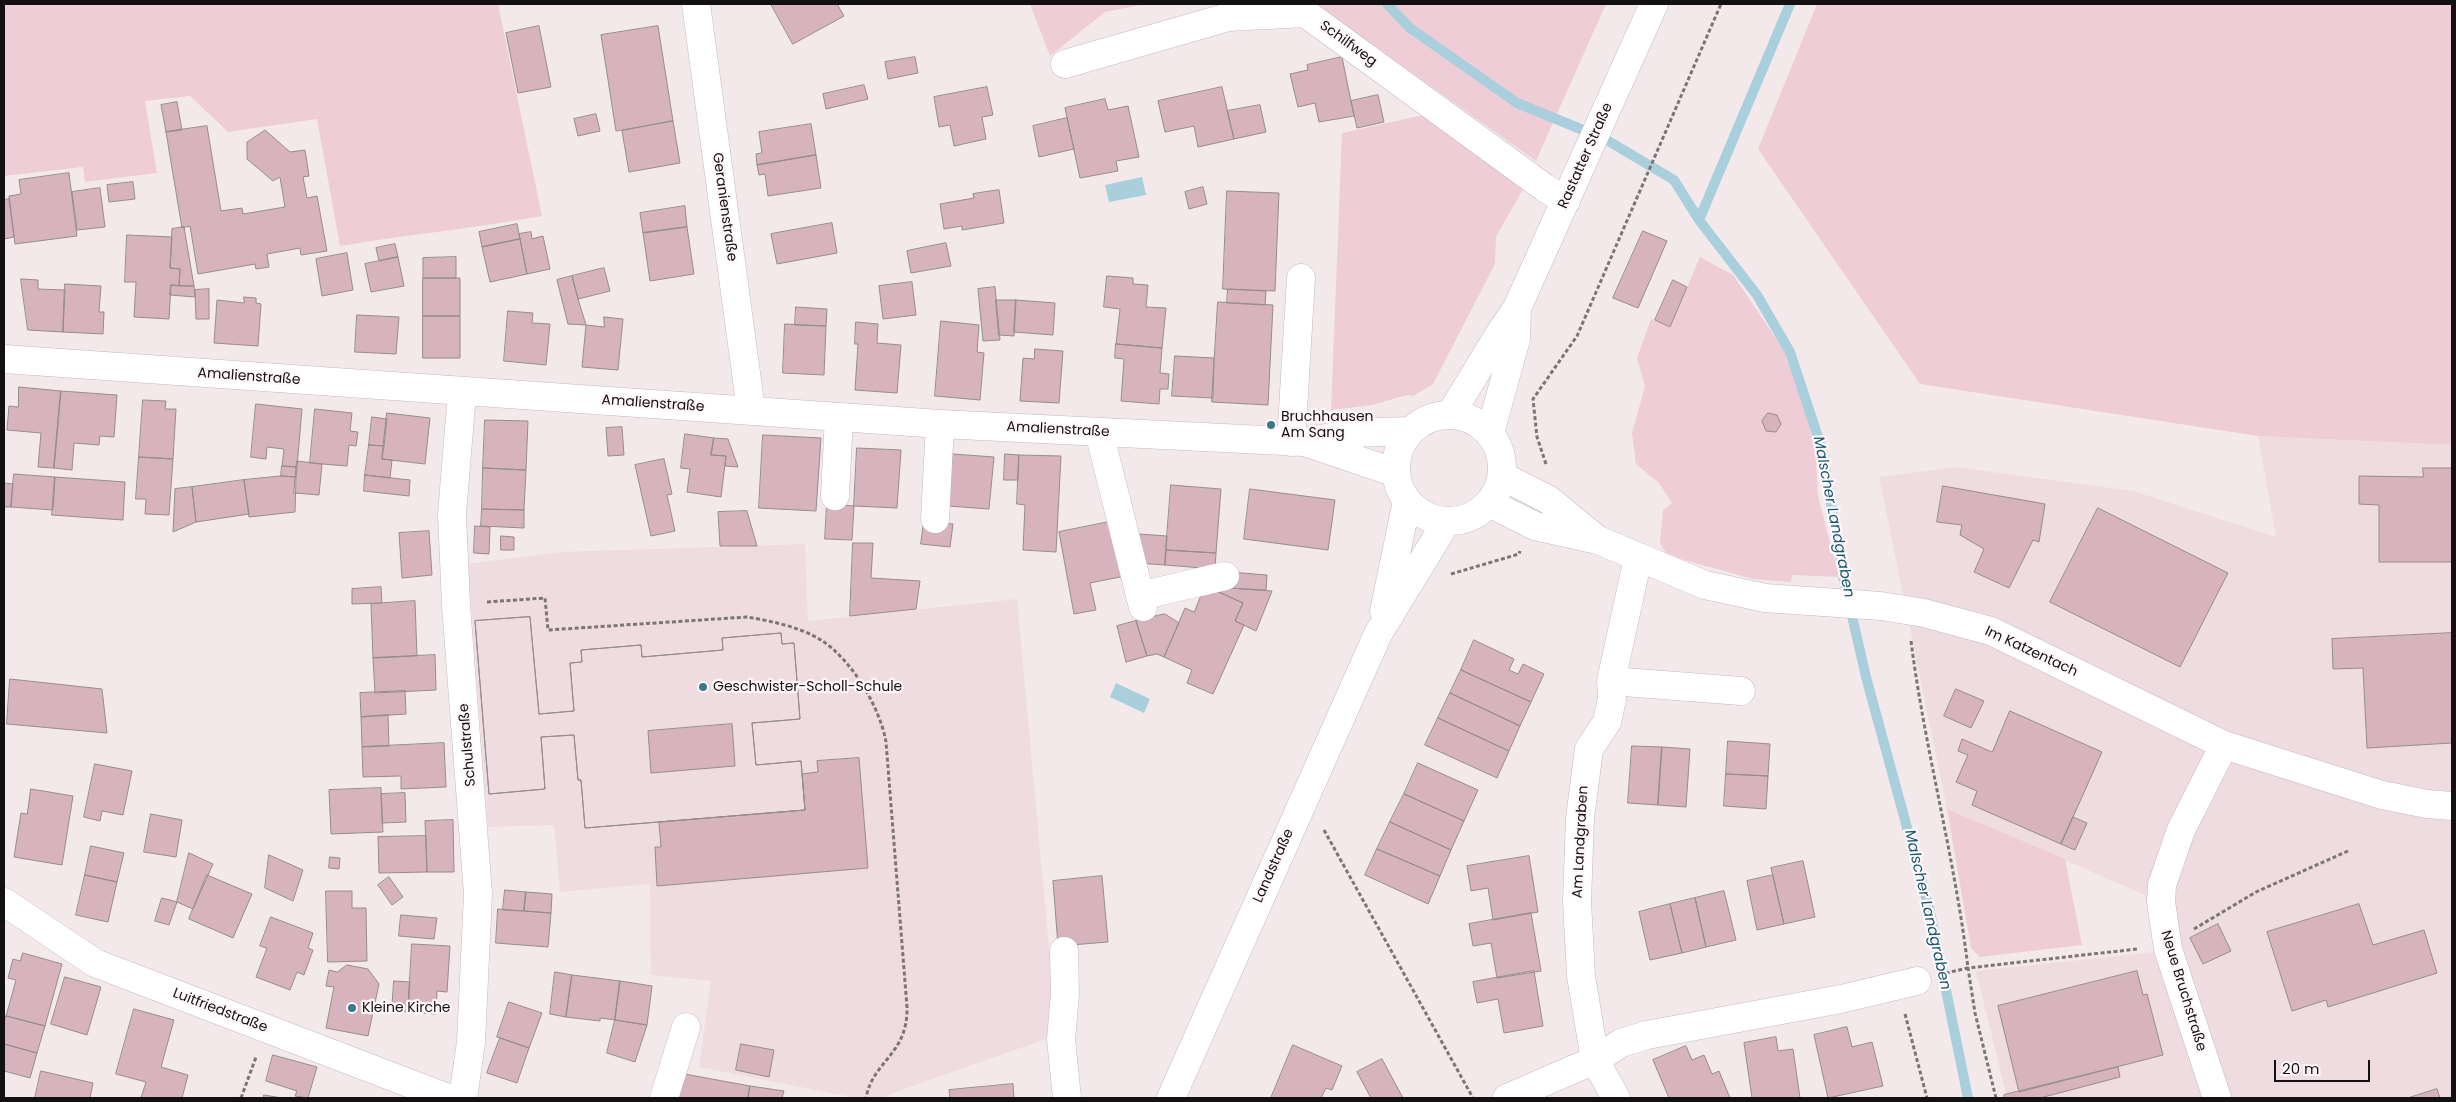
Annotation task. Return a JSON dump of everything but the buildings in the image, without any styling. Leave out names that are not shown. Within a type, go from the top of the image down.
[{"type":"street","name":"Geranienstraße","points":[[696,4],[751,410]]},
{"type":"street","name":"Rastatter Straße","points":[[1450,415],[1517,308],[1654,4]]},
{"type":"street","name":"Schilfweg","points":[[1065,64],[1228,17],[1304,13],[1545,188],[1566,201]]},
{"type":"street","points":[[1297,442],[1302,278]]},
{"type":"street","name":"Rastatter Straße","points":[[1490,433],[1516,339],[1517,308]]},
{"type":"street","name":"Amalienstraße","points":[[4,359],[940,424],[1297,442],[1352,433],[1410,432]]},
{"type":"street","name":"Schulstraße","points":[[462,392],[452,502],[456,605],[478,894],[471,1042],[463,1098]]},
{"type":"street","points":[[1450,415],[1465,417],[1479,423],[1490,433],[1498,446],[1502,461],[1502,476],[1497,490],[1488,503],[1476,513],[1462,519],[1447,521],[1432,518],[1418,512],[1407,501],[1396,473],[1397,458],[1402,444],[1410,432],[1422,422],[1436,416],[1450,415]]},
{"type":"street","points":[[836,496],[839,417]]},
{"type":"street","points":[[934,519],[940,424]]},
{"type":"street","points":[[1099,432],[1141,602],[1225,576]]},
{"type":"street","name":"Amalienstraße","points":[[1297,442],[1396,473]]},
{"type":"street","name":"Im Katzentach","points":[[1502,476],[1549,500],[1598,540]]},
{"type":"street","name":"Landstraße","points":[[1378,634],[1407,501]]},
{"type":"street","name":"Im Katzentach","points":[[1488,503],[1534,526],[1598,540],[1705,585],[1765,598],[1881,606],[1924,613],[1991,631],[2224,745],[2382,795],[2427,804],[2452,806]]},
{"type":"street","name":"Landstraße","points":[[1170,1098],[1378,634],[1447,521]]},
{"type":"street","name":"Am Landgraben","points":[[1616,1098],[1595,1060],[1581,976],[1578,901],[1580,818],[1589,749],[1607,722],[1612,699],[1611,681],[1638,558]]},
{"type":"street","points":[[1611,681],[1741,691]]},
{"type":"street","name":"Neue Bruchstraße","points":[[2217,1098],[2166,944],[2162,922],[2162,885],[2181,830],[2224,745]]},
{"type":"street","name":"Luitfriedstraße","points":[[4,902],[95,963],[448,1098]]},
{"type":"street","points":[[1064,951],[1065,994],[1061,1039],[1067,1098]]},
{"type":"street","points":[[1507,1098],[1595,1060],[1622,1044],[1647,1036],[1841,999],[1907,983]]},
{"type":"street","points":[[664,1098],[686,1027]]},
{"type":"path","points":[[1549,500],[1552,483],[1537,438],[1532,399],[1577,336],[1721,4]]},
{"type":"path","points":[[1450,574],[1519,554],[1534,526]]},
{"type":"path","points":[[456,605],[545,598],[548,630],[747,617],[811,635],[835,651],[866,691],[884,730],[908,1018],[902,1039],[870,1082],[866,1098]]},
{"type":"path","points":[[1910,634],[1920,702],[1962,918],[1975,1013],[1996,1098]]},
{"type":"path","points":[[1320,823],[1473,1098]]},
{"type":"path","points":[[1960,970],[2166,944],[2256,892],[2348,851]]},
{"type":"path","points":[[1907,983],[1927,1098]]},
{"type":"path","points":[[241,1098],[256,1056],[269,1030]]},
{"type":"shaded area","points":[[4,4],[498,4],[542,216],[340,246],[317,119],[228,132],[190,96],[145,101],[157,173],[85,182],[83,167],[4,176]]},
{"type":"shaded area","points":[[1030,4],[1145,4],[1105,12],[1050,56]]},
{"type":"shaded area","points":[[1315,4],[1606,4],[1536,161]]},
{"type":"shaded area","points":[[1817,4],[2452,4],[2452,445],[2258,436],[1920,384],[1758,149]]},
{"type":"shaded area","points":[[1428,114],[1526,184],[1496,237],[1495,264],[1433,384],[1413,396],[1407,395],[1372,405],[1331,410],[1342,133]]},
{"type":"shaded area","points":[[1700,257],[1733,275],[1784,350],[1809,422],[1816,456],[1818,496],[1839,577],[1792,575],[1791,582],[1753,579],[1684,560],[1666,553],[1660,543],[1663,510],[1672,503],[1659,483],[1636,464],[1632,433],[1645,386],[1637,358],[1651,319],[1670,327]]},
{"type":"shaded area","points":[[2258,436],[2452,445],[2452,1098],[2007,1098],[1976,971],[2155,952],[2145,895],[1947,809],[1879,477],[1956,467],[2133,491],[2276,537]]},
{"type":"shaded area","points":[[805,544],[808,621],[1017,599],[1057,1035],[882,1097],[856,1098],[699,1067],[711,981],[651,975],[650,884],[560,892],[554,825],[488,827],[468,564],[560,552]]},
{"type":"shaded area","points":[[1947,809],[2065,859],[2082,945],[1980,957],[1971,948]]},
{"type":"water","points":[[1142,177],[1146,195],[1109,202],[1105,185]]},
{"type":"water","points":[[1116,683],[1150,699],[1144,713],[1110,697]]},
{"type":"waterway","name":"Malscher Landgraben","points":[[1387,4],[1410,28],[1517,103],[1605,139],[1674,180],[1699,220],[1757,295],[1790,352],[1822,449],[1844,581],[1866,677],[1930,912],[1968,1098]]},
{"type":"waterway","points":[[1699,220],[1790,4]]},
{"type":"place","name":"Bruchhausen Am Sang","points":[[1271,425]]},
{"type":"place","name":"Geschwister-Scholl-Schule","points":[[703,687]]},
{"type":"place","name":"Kleine Kirche","points":[[352,1008]]}]
